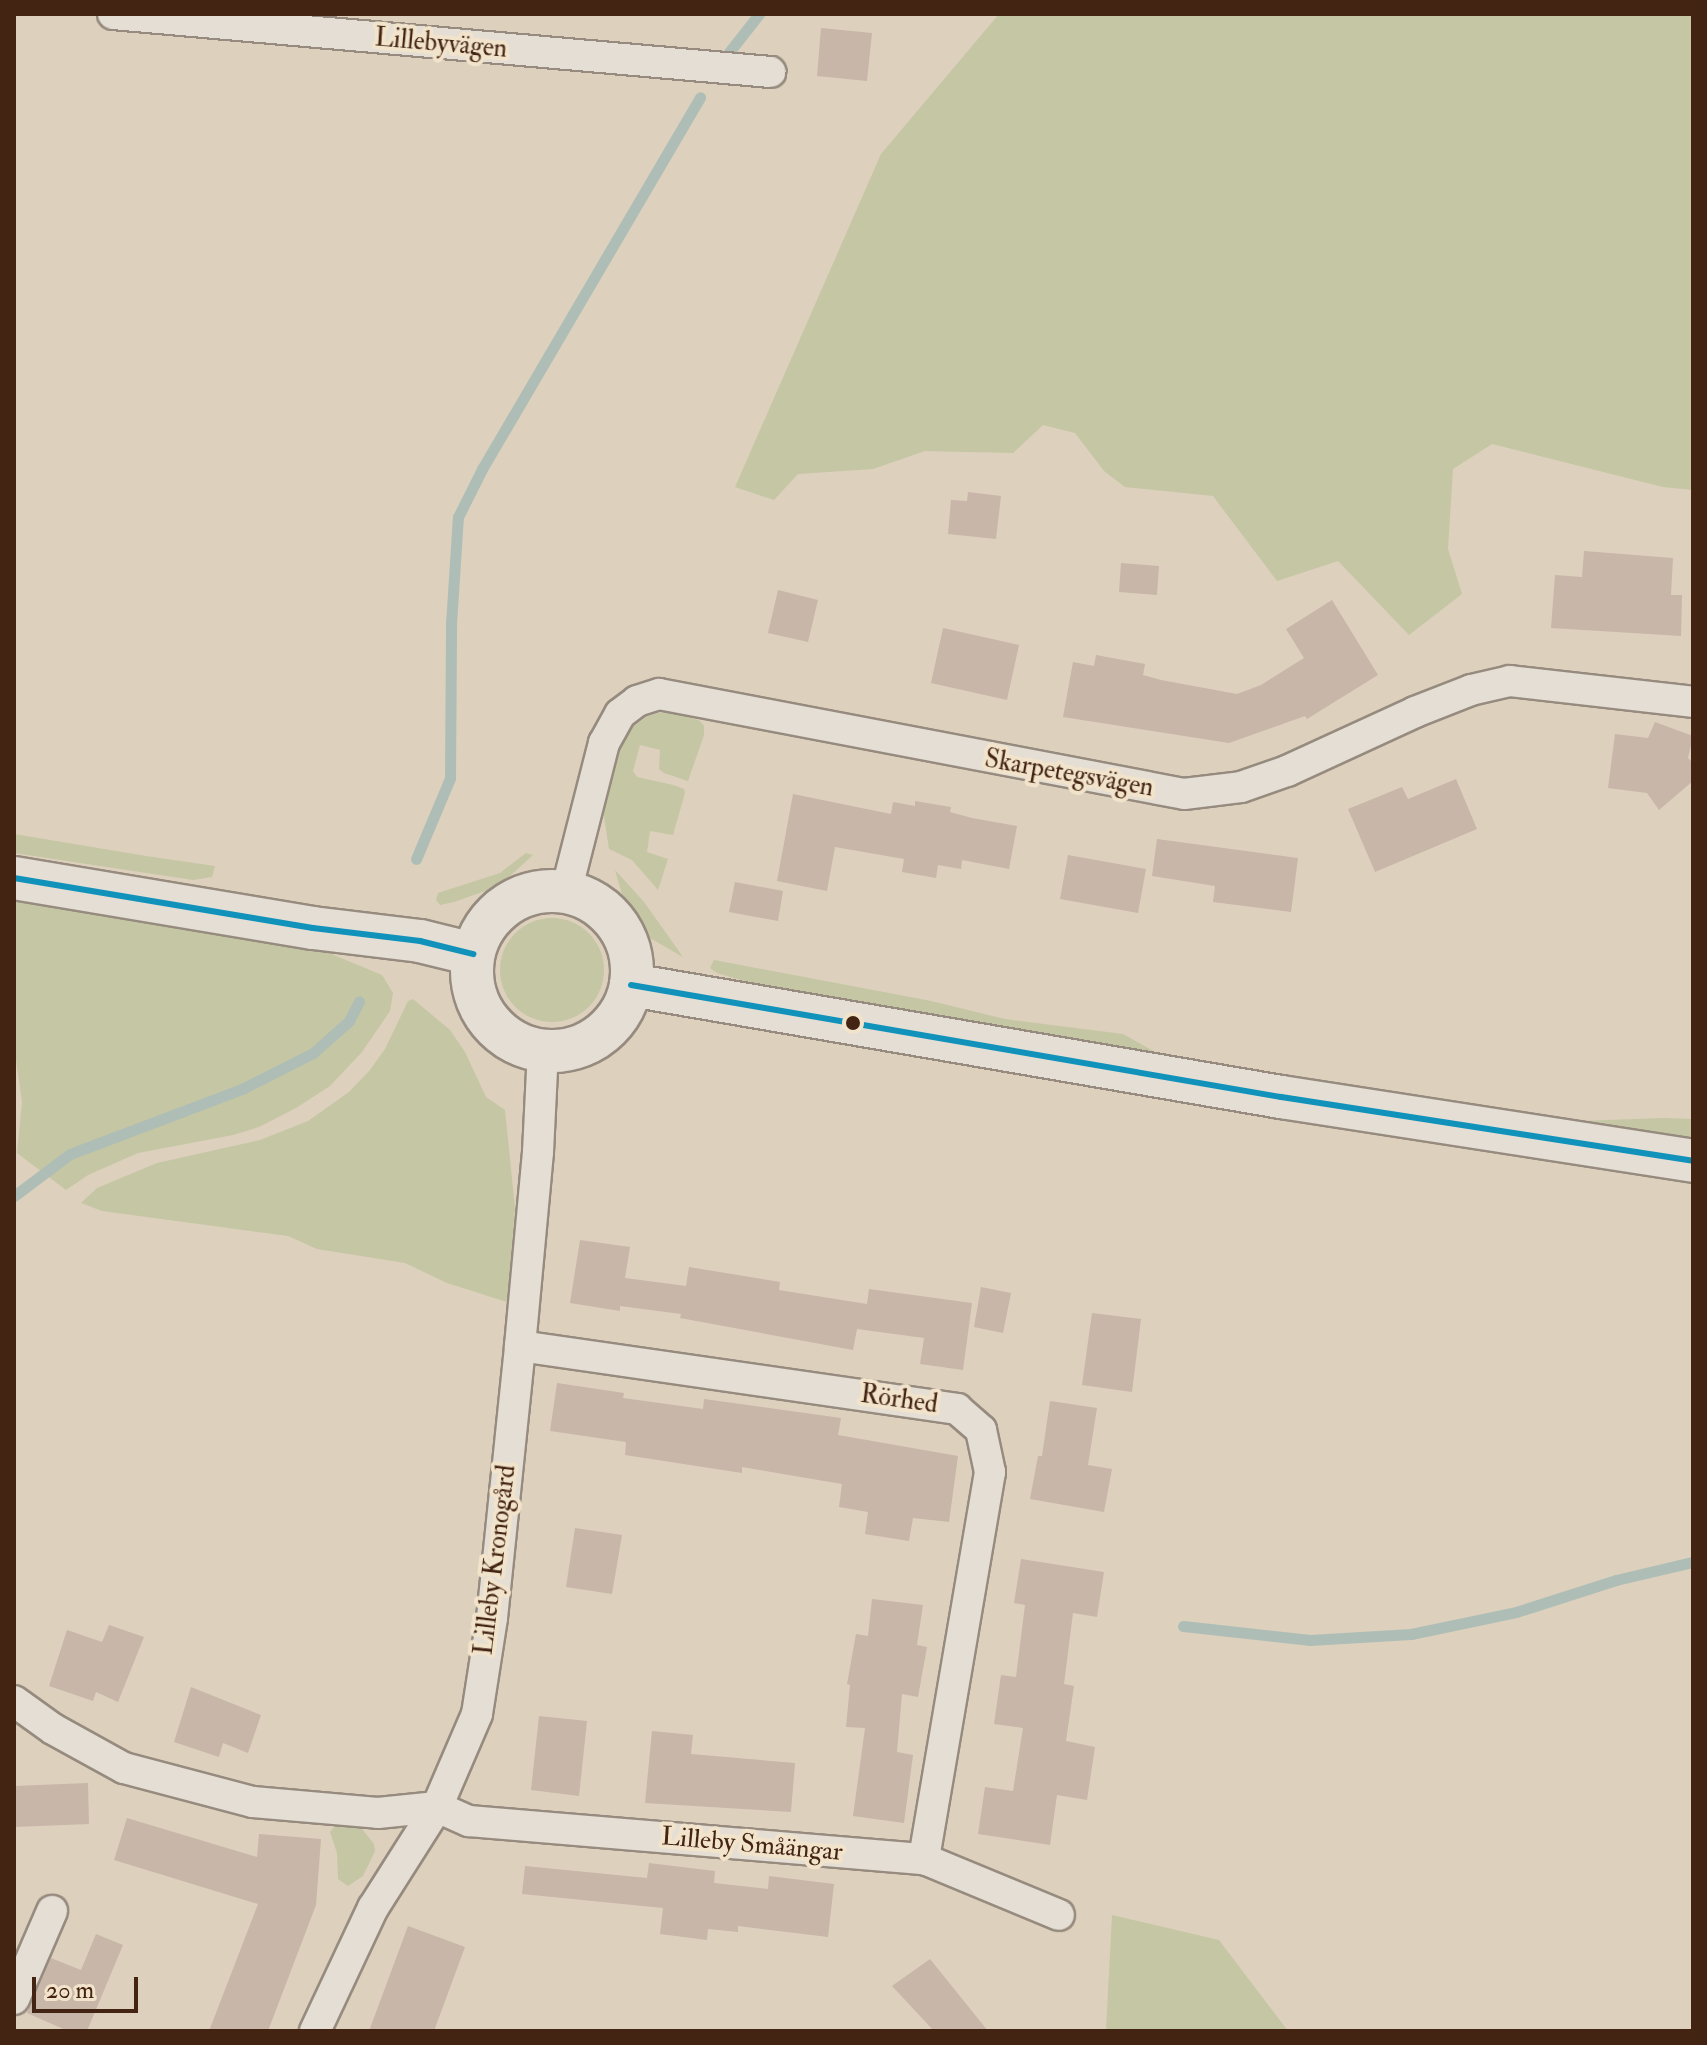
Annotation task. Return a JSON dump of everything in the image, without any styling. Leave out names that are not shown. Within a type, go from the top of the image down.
[{"type":"street","name":"Lillebyvägen","points":[[113,14],[770,72]]},
{"type":"street","name":"Skarpetegsvägen","points":[[566,892],[604,743],[620,714],[637,701],[659,694],[1184,794],[1241,787],[1287,771],[1415,712],[1471,690],[1510,681],[1693,702]]},
{"type":"street","points":[[14,878],[313,928],[420,941],[473,954]]},
{"type":"street","points":[[536,892],[566,892],[595,904],[618,925],[630,954],[631,985],[620,1013],[599,1036],[573,1049],[543,1051],[511,1040],[486,1018],[473,988],[473,954],[485,926],[507,905],[536,892]]},
{"type":"street","points":[[631,985],[1281,1097],[1693,1161]]},
{"type":"street","name":"Lilleby Kronogård","points":[[315,2031],[373,1908],[437,1807],[477,1714],[492,1618],[520,1346],[538,1152],[543,1051]]},
{"type":"street","name":"Rörhed","points":[[520,1346],[957,1409],[981,1430],[990,1472],[924,1859]]},
{"type":"street","points":[[14,1701],[53,1729],[124,1768],[239,1798],[378,1813],[437,1807]]},
{"type":"street","name":"Lilleby Småängar","points":[[437,1807],[469,1821],[924,1859],[1059,1915]]},
{"type":"street","points":[[14,1999],[52,1911]]},
{"type":"green space","points":[[999,14],[1693,14],[1693,490],[1663,487],[1492,444],[1453,469],[1448,549],[1462,594],[1409,635],[1338,561],[1277,581],[1213,496],[1125,487],[1104,471],[1075,433],[1043,425],[1013,453],[925,451],[873,469],[798,474],[774,500],[735,487],[881,154]]},
{"type":"green space","points":[[670,710],[700,721],[704,726],[704,735],[688,781],[659,769],[660,750],[640,745],[633,771],[637,777],[673,785],[684,789],[685,793],[673,835],[650,831],[647,852],[668,859],[658,890],[632,860],[609,849],[603,810],[611,758],[626,732],[648,716]]},
{"type":"green space","points":[[14,834],[215,866],[212,877],[193,880],[14,853]]},
{"type":"green space","points":[[526,853],[533,855],[499,886],[454,902],[440,905],[436,900],[438,893],[500,873]]},
{"type":"green space","points":[[615,870],[644,902],[683,957],[643,934],[624,901]]},
{"type":"green space","points":[[14,895],[312,946],[382,975],[393,993],[390,1011],[362,1052],[330,1086],[296,1108],[259,1127],[233,1135],[138,1153],[88,1175],[66,1190],[17,1153],[22,1102],[14,1045]]},
{"type":"green space","points":[[552,918],[572,922],[589,933],[600,950],[604,970],[600,990],[589,1007],[572,1018],[552,1022],[532,1018],[515,1007],[504,990],[500,970],[504,950],[515,933],[532,922]]},
{"type":"green space","points":[[714,960],[931,1001],[1005,1019],[1123,1034],[1164,1057],[788,994],[717,973],[710,968]]},
{"type":"green space","points":[[413,999],[450,1030],[465,1052],[486,1097],[505,1110],[515,1208],[507,1302],[447,1283],[405,1263],[317,1249],[288,1236],[102,1211],[81,1203],[97,1188],[157,1163],[260,1140],[308,1121],[349,1092],[370,1070],[385,1049],[408,1001]]},
{"type":"green space","points":[[1693,1119],[1693,1142],[1578,1126],[1580,1121]]},
{"type":"green space","points":[[336,1825],[362,1829],[374,1844],[375,1851],[363,1876],[348,1886],[338,1879],[337,1853],[330,1832]]},
{"type":"green space","points":[[1112,1915],[1219,1940],[1288,2031],[1106,2031]]},
{"type":"building","points":[[821,28],[872,33],[867,81],[817,76]]},
{"type":"building","points":[[968,492],[1001,496],[996,539],[948,534],[951,500],[967,501]]},
{"type":"building","points":[[1584,551],[1673,558],[1671,595],[1682,595],[1681,636],[1551,628],[1555,575],[1582,577]]},
{"type":"building","points":[[1121,563],[1159,566],[1157,595],[1119,592]]},
{"type":"building","points":[[778,590],[818,600],[808,642],[768,633]]},
{"type":"building","points":[[1332,600],[1378,675],[1307,719],[1305,716],[1229,743],[1063,717],[1073,662],[1094,666],[1096,655],[1145,664],[1143,675],[1161,680],[1237,694],[1261,685],[1304,658],[1286,629]]},
{"type":"building","points":[[943,628],[1019,645],[1007,700],[931,683]]},
{"type":"building","points":[[1655,722],[1693,736],[1688,758],[1693,763],[1693,781],[1659,810],[1647,793],[1608,788],[1615,734],[1648,738]]},
{"type":"building","points":[[1456,779],[1477,829],[1375,872],[1348,809],[1402,787],[1408,799]]},
{"type":"building","points":[[793,794],[891,814],[893,802],[915,806],[915,801],[951,807],[950,812],[972,818],[1017,826],[1009,869],[962,860],[961,869],[938,865],[936,878],[902,872],[904,859],[835,847],[827,891],[777,881]]},
{"type":"building","points":[[1157,839],[1298,858],[1291,912],[1213,902],[1215,886],[1152,876]]},
{"type":"building","points":[[1068,855],[1146,869],[1138,913],[1060,899]]},
{"type":"building","points":[[735,882],[783,891],[778,921],[729,912]]},
{"type":"building","points":[[580,1240],[630,1247],[625,1278],[686,1286],[689,1267],[780,1282],[779,1290],[867,1304],[869,1289],[972,1303],[963,1370],[920,1364],[924,1338],[857,1329],[853,1350],[680,1318],[681,1314],[620,1306],[620,1311],[570,1303]]},
{"type":"building","points":[[981,1287],[1011,1293],[1003,1333],[974,1327]]},
{"type":"building","points":[[1092,1313],[1141,1319],[1132,1392],[1082,1385]]},
{"type":"building","points":[[557,1383],[624,1393],[623,1398],[703,1409],[704,1399],[841,1418],[838,1435],[958,1456],[949,1522],[913,1518],[909,1541],[865,1534],[868,1512],[839,1507],[842,1484],[742,1467],[742,1473],[625,1455],[626,1442],[550,1431]]},
{"type":"building","points":[[1050,1401],[1097,1408],[1088,1465],[1112,1469],[1104,1512],[1030,1499],[1038,1456],[1042,1456]]},
{"type":"building","points":[[575,1528],[622,1535],[612,1594],[566,1587]]},
{"type":"building","points":[[1021,1559],[1104,1572],[1097,1617],[1073,1613],[1064,1684],[1074,1686],[1066,1741],[1095,1747],[1087,1800],[1057,1795],[1050,1845],[978,1834],[985,1787],[1013,1791],[1023,1728],[994,1724],[1001,1675],[1016,1677],[1025,1605],[1014,1603]]},
{"type":"building","points":[[872,1599],[923,1605],[917,1645],[927,1647],[918,1697],[902,1694],[897,1752],[913,1755],[904,1823],[853,1816],[865,1728],[846,1727],[850,1685],[847,1684],[856,1634],[868,1636]]},
{"type":"building","points":[[109,1625],[144,1637],[118,1702],[96,1692],[93,1701],[49,1686],[67,1630],[102,1642]]},
{"type":"building","points":[[191,1687],[261,1715],[248,1753],[223,1743],[219,1757],[174,1742]]},
{"type":"building","points":[[539,1716],[587,1721],[579,1796],[531,1790]]},
{"type":"building","points":[[652,1731],[693,1735],[691,1754],[795,1763],[791,1812],[645,1803]]},
{"type":"building","points":[[88,1783],[89,1824],[14,1827],[14,1786]]},
{"type":"building","points":[[127,1818],[257,1857],[259,1834],[321,1839],[316,1905],[268,2031],[209,2031],[258,1904],[114,1860]]},
{"type":"building","points":[[649,1863],[715,1871],[714,1883],[768,1889],[769,1876],[834,1884],[828,1937],[738,1926],[738,1932],[708,1929],[707,1940],[660,1934],[663,1908],[522,1894],[525,1866],[647,1878]]},
{"type":"building","points":[[408,1926],[465,1947],[434,2031],[369,2031]]},
{"type":"building","points":[[96,1934],[123,1945],[87,2031],[68,2031],[27,2013],[51,1958],[81,1970]]},
{"type":"building","points":[[930,1959],[988,2031],[934,2031],[892,1986]]},
{"type":"waterway","points":[[719,65],[759,14]]},
{"type":"waterway","points":[[416,859],[450,778],[451,624],[458,517],[482,469],[700,97]]},
{"type":"waterway","points":[[14,1196],[70,1154],[242,1089],[313,1053],[349,1021],[359,1001]]},
{"type":"waterway","points":[[1183,1626],[1310,1640],[1411,1634],[1516,1612],[1616,1580],[1693,1562]]},
{"type":"transit line","points":[[14,878],[313,928],[420,941],[473,954]]},
{"type":"transit line","points":[[631,985],[1281,1097],[1693,1161]]}]
